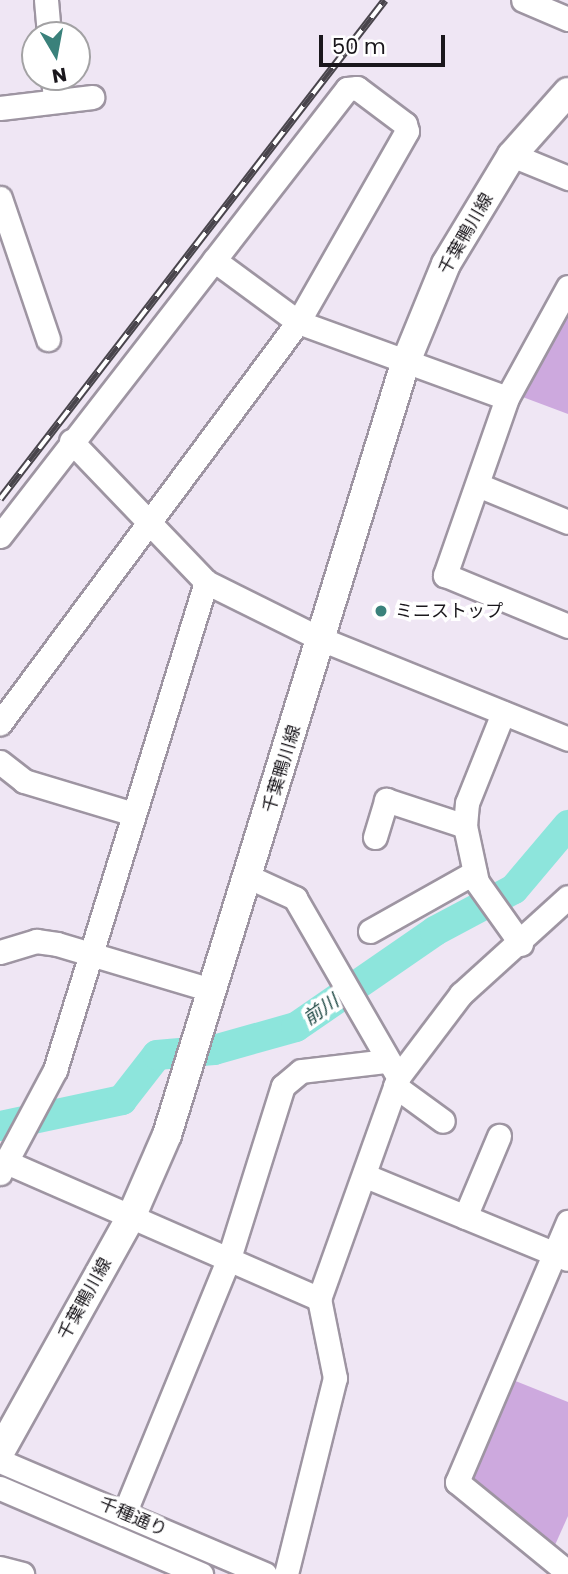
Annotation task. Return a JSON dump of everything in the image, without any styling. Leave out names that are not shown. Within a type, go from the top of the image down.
[{"type":"main road","name":"千葉鴨川線","points":[[0,1452],[132,1215],[167,1135],[249,877],[405,364],[446,264],[512,155],[568,92]]},
{"type":"street","points":[[46,0],[48,21]]},
{"type":"street","points":[[523,0],[566,13]]},
{"type":"street","points":[[0,536],[71,441],[347,89],[367,95],[407,131],[298,322],[151,528],[0,723]]},
{"type":"street","points":[[54,91],[55,101]]},
{"type":"street","points":[[0,108],[92,97]]},
{"type":"street","points":[[512,155],[568,178]]},
{"type":"street","points":[[0,198],[48,339]]},
{"type":"street","points":[[214,260],[298,322],[405,364],[507,398]]},
{"type":"street","points":[[567,291],[507,398],[445,575],[568,626]]},
{"type":"street","points":[[71,441],[151,528],[206,582],[321,639],[568,739]]},
{"type":"street","points":[[478,485],[568,522]]},
{"type":"street","points":[[206,582],[131,813],[92,954],[55,1070],[3,1168],[132,1215],[319,1299]]},
{"type":"street","points":[[503,713],[467,803],[465,826],[475,872],[521,944]]},
{"type":"street","points":[[0,762],[24,781],[131,813]]},
{"type":"street","points":[[375,837],[386,800],[465,826]]},
{"type":"street","points":[[370,931],[475,872]]},
{"type":"street","points":[[249,877],[295,898],[394,1074],[443,1121]]},
{"type":"street","points":[[286,1574],[335,1378],[319,1299],[366,1176],[394,1074],[461,994],[521,944],[568,897]]},
{"type":"street","points":[[0,952],[36,942],[92,954],[211,990]]},
{"type":"street","points":[[124,1514],[229,1258],[283,1086],[301,1071],[394,1074]]},
{"type":"street","points":[[464,1217],[499,1136]]},
{"type":"street","points":[[366,1176],[561,1257]]},
{"type":"street","points":[[562,1563],[457,1482],[561,1257],[568,1222]]},
{"type":"street","name":"千種通り","points":[[0,1461],[265,1574]]},
{"type":"street","name":"千種通り","points":[[0,1489],[201,1574]]},
{"type":"street","points":[[0,1568],[22,1574]]},
{"type":"shaded area","points":[[568,307],[568,414],[520,396]]},
{"type":"shaded area","points":[[508,1378],[568,1402],[568,1516],[555,1545],[547,1547],[468,1482]]},
{"type":"waterway","name":"前川","points":[[0,1126],[122,1100],[157,1055],[214,1050],[296,1027],[435,931],[514,889],[568,825]]},
{"type":"railway","points":[[0,499],[385,0]]},
{"type":"place","name":"ミニストップ","points":[[381,611]]}]
